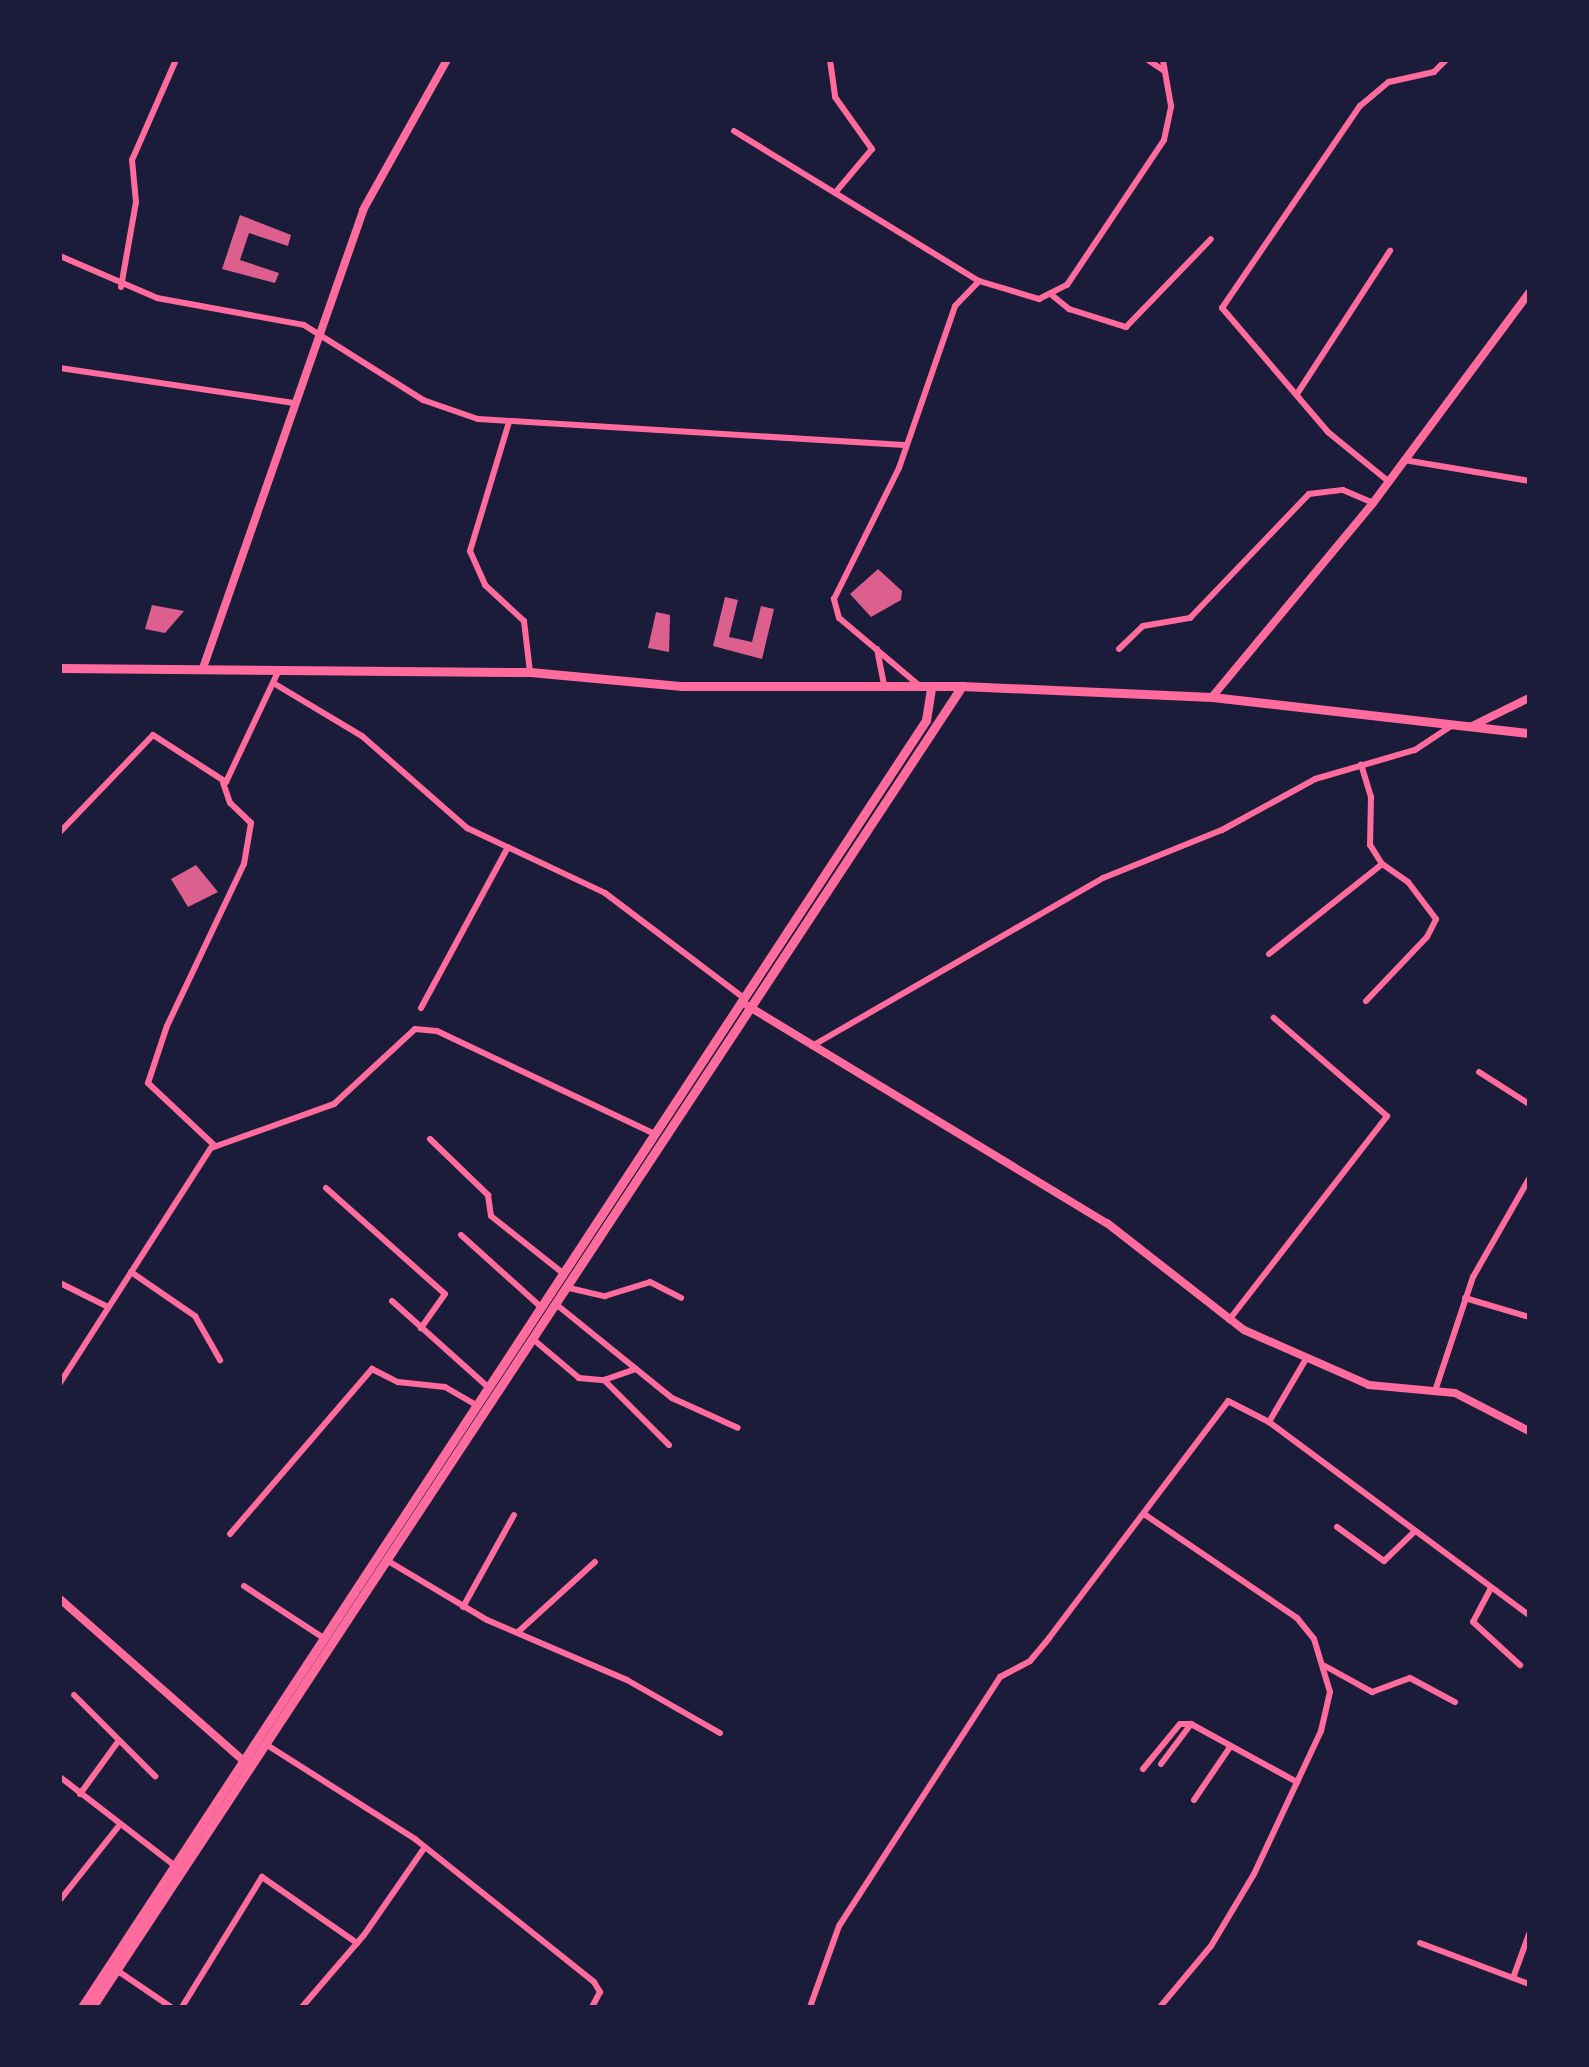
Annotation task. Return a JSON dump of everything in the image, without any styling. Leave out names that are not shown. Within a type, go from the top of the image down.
[{"type":"main road","points":[[60,668],[530,672],[682,686],[962,686],[1212,697],[1529,733]]},
{"type":"main road","points":[[92,2007],[478,1406],[962,686]]},
{"type":"main road","points":[[82,2007],[174,1866],[248,1765],[267,1746],[570,1288],[926,720],[926,688]]},
{"type":"street","points":[[121,287],[136,202],[132,160],[176,60]]},
{"type":"street","points":[[203,668],[369,197],[448,60]]},
{"type":"street","points":[[830,60],[835,97],[872,149],[834,192]]},
{"type":"street","points":[[1148,60],[1164,71]]},
{"type":"street","points":[[1053,296],[1084,263],[1164,140],[1171,106],[1164,60]]},
{"type":"street","points":[[1388,480],[1353,456],[1224,318],[1224,303],[1360,106],[1389,82],[1434,72],[1446,60]]},
{"type":"street","points":[[734,130],[980,281],[1022,296],[1053,296],[1069,309],[1126,326],[1212,239]]},
{"type":"street","points":[[1297,394],[1390,251]]},
{"type":"street","points":[[60,256],[121,287],[284,319],[318,334],[442,410],[510,422],[904,445]]},
{"type":"street","points":[[926,688],[839,618],[834,599],[870,534],[955,306],[980,281]]},
{"type":"street","points":[[1212,697],[1374,503],[1529,293]]},
{"type":"street","points":[[60,368],[295,402]]},
{"type":"street","points":[[510,422],[470,551],[485,586],[524,621],[530,672]]},
{"type":"street","points":[[1404,460],[1529,481]]},
{"type":"street","points":[[1119,648],[1144,626],[1190,618],[1309,494],[1343,490],[1374,503]]},
{"type":"street","points":[[876,648],[884,687]]},
{"type":"street","points":[[223,783],[275,684],[279,669]]},
{"type":"street","points":[[275,684],[362,736],[467,828],[605,892],[747,1004],[1136,1242],[1229,1320],[1306,1359],[1384,1389],[1436,1388],[1529,1431]]},
{"type":"street","points":[[1472,726],[1529,698]]},
{"type":"street","points":[[811,1046],[1103,878],[1361,764],[1415,750],[1456,723]]},
{"type":"street","points":[[60,832],[156,734],[223,783],[230,803],[251,823],[244,864],[182,991],[148,1083],[216,1146]]},
{"type":"street","points":[[1361,764],[1372,797],[1370,845],[1382,864],[1408,882],[1436,919],[1427,937],[1366,1001]]},
{"type":"street","points":[[421,1008],[508,847]]},
{"type":"street","points":[[1269,954],[1382,864]]},
{"type":"street","points":[[1229,1320],[1387,1116],[1274,1018]]},
{"type":"street","points":[[60,1382],[216,1146],[334,1104],[422,1028],[657,1135]]},
{"type":"street","points":[[1479,1072],[1529,1104]]},
{"type":"street","points":[[430,1139],[488,1194],[491,1216],[565,1275]]},
{"type":"street","points":[[1436,1388],[1465,1298],[1529,1179]]},
{"type":"street","points":[[326,1188],[445,1294],[421,1328]]},
{"type":"street","points":[[460,1235],[543,1308]]},
{"type":"street","points":[[131,1272],[195,1316],[220,1360]]},
{"type":"street","points":[[570,1288],[605,1296],[650,1282],[681,1298]]},
{"type":"street","points":[[60,1283],[108,1307]]},
{"type":"street","points":[[1465,1298],[1529,1317]]},
{"type":"street","points":[[392,1301],[490,1389]]},
{"type":"street","points":[[557,1305],[687,1408],[738,1428]]},
{"type":"street","points":[[534,1340],[579,1378],[604,1380],[636,1369]]},
{"type":"street","points":[[1269,1422],[1306,1359]]},
{"type":"street","points":[[230,1534],[372,1369],[398,1382],[444,1387],[478,1406]]},
{"type":"street","points":[[604,1380],[669,1445]]},
{"type":"street","points":[[810,2007],[846,1913],[1000,1677],[1030,1661],[1144,1514],[1222,1404],[1242,1402],[1529,1615]]},
{"type":"street","points":[[1144,1514],[1282,1604],[1314,1639],[1324,1666],[1330,1703],[1297,1782],[1237,1903],[1160,2007]]},
{"type":"street","points":[[463,1607],[514,1515]]},
{"type":"street","points":[[1337,1527],[1384,1561],[1415,1531]]},
{"type":"street","points":[[388,1561],[463,1607],[626,1680],[720,1733]]},
{"type":"street","points":[[518,1632],[594,1562]]},
{"type":"street","points":[[244,1586],[325,1639]]},
{"type":"street","points":[[1491,1588],[1473,1622],[1520,1665]]},
{"type":"street","points":[[60,1599],[248,1765]]},
{"type":"street","points":[[1324,1666],[1372,1692],[1410,1678],[1456,1702]]},
{"type":"street","points":[[74,1695],[155,1776]]},
{"type":"street","points":[[1143,1770],[1180,1724],[1191,1724],[1297,1782]]},
{"type":"street","points":[[1161,1764],[1191,1724]]},
{"type":"street","points":[[80,1794],[117,1742]]},
{"type":"street","points":[[267,1746],[424,1847],[594,1982],[600,1992],[592,2007]]},
{"type":"street","points":[[1194,1800],[1230,1747]]},
{"type":"street","points":[[60,1777],[174,1866]]},
{"type":"street","points":[[60,1900],[118,1826]]},
{"type":"street","points":[[302,2007],[358,1943],[424,1847]]},
{"type":"street","points":[[182,2007],[262,1877],[358,1943]]},
{"type":"street","points":[[1513,1978],[1529,1934]]},
{"type":"street","points":[[1420,1943],[1529,1984]]},
{"type":"street","points":[[116,1970],[170,2007]]},
{"type":"building","points":[[240,215],[291,235],[288,246],[249,233],[240,260],[279,273],[275,283],[222,269]]},
{"type":"building","points":[[878,569],[902,591],[901,600],[871,617],[850,594]]},
{"type":"building","points":[[725,597],[738,600],[729,637],[752,642],[761,606],[774,609],[762,659],[713,646]]},
{"type":"building","points":[[152,605],[184,611],[165,633],[145,629]]},
{"type":"building","points":[[656,612],[670,615],[669,652],[648,648]]},
{"type":"building","points":[[196,865],[218,892],[188,907],[171,879]]}]
